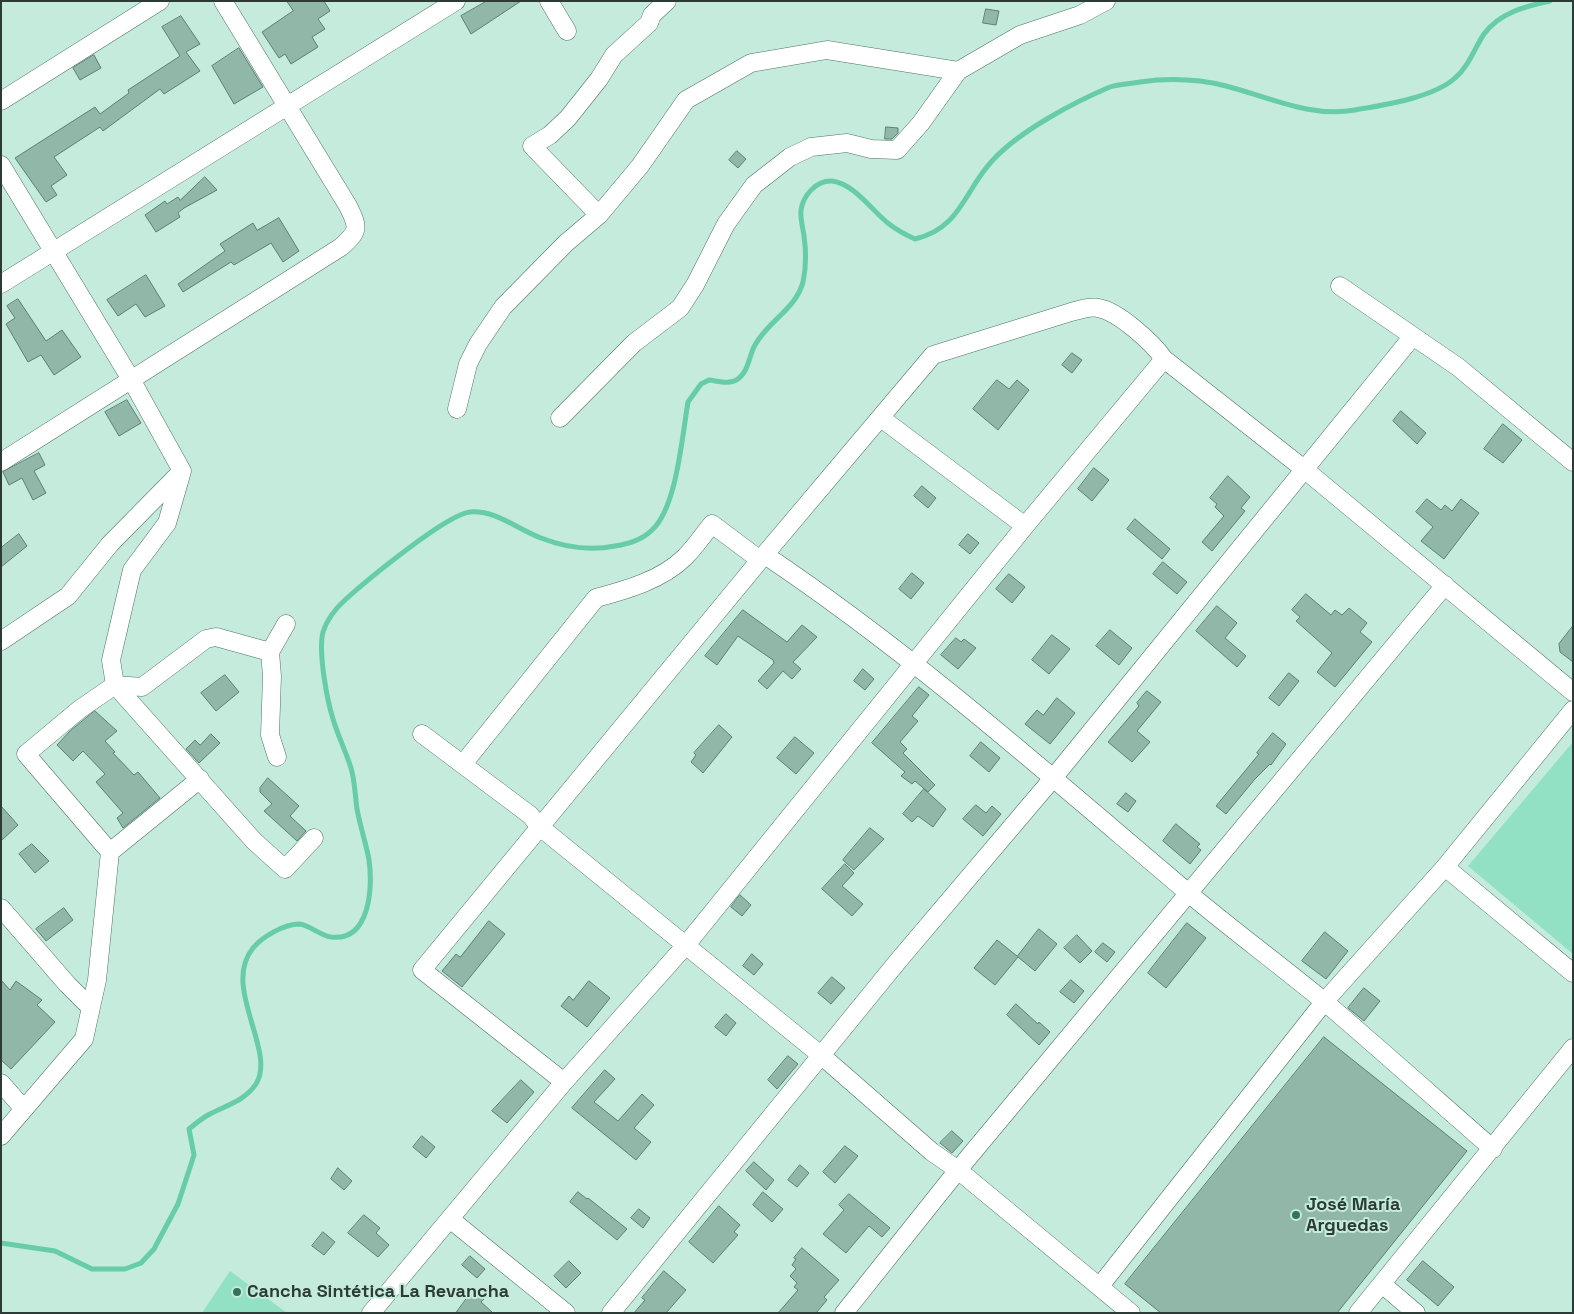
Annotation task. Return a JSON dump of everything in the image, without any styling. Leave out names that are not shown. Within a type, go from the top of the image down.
[{"type":"street","points":[[1,101],[160,1]]},
{"type":"street","points":[[1,462],[341,248],[355,235],[357,226],[348,206],[288,105],[222,1]]},
{"type":"street","points":[[1,284],[456,1]]},
{"type":"street","points":[[549,1],[567,31]]},
{"type":"street","points":[[599,215],[532,146],[550,135],[568,118],[599,79],[614,55],[649,24],[652,14],[667,1]]},
{"type":"street","points":[[560,418],[634,343],[680,308],[695,285],[726,224],[754,184],[790,157],[811,147],[847,143],[871,149],[897,150],[921,123],[958,71],[1020,35],[1080,15],[1106,1]]},
{"type":"street","points":[[457,409],[468,364],[478,344],[503,307],[566,243],[599,215],[640,166],[686,100],[751,63],[827,50],[958,71]]},
{"type":"street","points":[[1,165],[55,251],[132,381],[182,471],[167,524],[132,570],[111,660],[115,685],[200,778],[254,841],[285,869],[314,838]]},
{"type":"street","points":[[1340,286],[1458,368],[1573,462]]},
{"type":"street","points":[[564,1082],[422,970],[763,558],[934,355],[1071,312],[1093,308],[1108,311],[1155,347],[1164,359],[1304,469],[1445,584],[1573,692]]},
{"type":"street","points":[[611,1313],[1054,777],[1413,336]]},
{"type":"street","points":[[371,1313],[564,1082],[686,945],[1025,526],[1164,359]]},
{"type":"street","points":[[881,418],[1025,526]]},
{"type":"street","points":[[1,641],[68,596],[110,544],[182,471]]},
{"type":"street","points":[[463,764],[596,598],[629,589],[664,572],[684,558],[712,524],[763,558],[809,585],[914,663],[1054,777],[1188,892],[1324,1002],[1493,1149]]},
{"type":"street","points":[[844,1313],[958,1170],[1093,1010],[1188,892],[1445,584]]},
{"type":"street","points":[[277,757],[270,735],[272,676],[270,652],[286,624]]},
{"type":"street","points":[[110,852],[26,754],[80,709],[115,685],[142,687],[206,639],[216,637],[270,652]]},
{"type":"street","points":[[1100,1286],[1324,1002],[1445,867],[1573,710]]},
{"type":"street","points":[[422,734],[530,815],[540,827],[822,1056],[932,1152],[958,1170],[1131,1313]]},
{"type":"street","points":[[1,1136],[84,1039],[97,980],[110,852],[200,778]]},
{"type":"street","points":[[1445,867],[1573,973]]},
{"type":"street","points":[[1,908],[67,984],[91,1008]]},
{"type":"street","points":[[1358,1313],[1493,1149],[1573,1048]]},
{"type":"street","points":[[1,1083],[23,1108]]},
{"type":"street","points":[[450,1219],[566,1313]]},
{"type":"street","points":[[1382,1284],[1416,1313]]},
{"type":"green space","points":[[1573,742],[1573,954],[1468,866]]},
{"type":"green space","name":"Cancha Sintética La Revancha","points":[[230,1271],[287,1313],[202,1313]]},
{"type":"building","points":[[287,1],[324,1],[330,11],[318,19],[325,29],[312,37],[318,47],[291,64],[285,54],[279,58],[262,32],[293,11]]},
{"type":"building","points":[[487,1],[521,1],[471,34],[461,16]]},
{"type":"building","points":[[986,9],[999,11],[996,25],[983,23]]},
{"type":"building","points":[[181,16],[200,44],[186,52],[200,71],[164,94],[160,89],[103,131],[100,127],[54,157],[67,175],[51,186],[57,195],[46,202],[15,158],[95,107],[100,114],[129,93],[128,90],[180,56],[162,27]]},
{"type":"building","points":[[239,48],[263,87],[234,104],[212,66]]},
{"type":"building","points":[[94,55],[101,68],[80,80],[73,68]]},
{"type":"building","points":[[886,127],[898,128],[898,133],[892,139],[885,139]]},
{"type":"building","points":[[737,151],[746,159],[738,168],[729,160]]},
{"type":"building","points":[[205,177],[217,190],[184,208],[178,213],[180,217],[156,232],[145,215],[165,201],[167,204],[178,197],[180,200]]},
{"type":"building","points":[[279,218],[299,251],[283,262],[271,243],[234,265],[231,262],[183,292],[178,284],[225,251],[220,244],[253,223],[257,230]]},
{"type":"building","points":[[146,275],[165,306],[145,317],[136,304],[118,316],[107,300]]},
{"type":"building","points":[[18,299],[46,341],[62,330],[81,357],[54,375],[41,355],[28,362],[6,324],[15,318],[7,306]]},
{"type":"building","points":[[1072,353],[1082,360],[1072,373],[1062,365]]},
{"type":"building","points":[[997,380],[1009,389],[1017,380],[1029,390],[998,430],[973,409]]},
{"type":"building","points":[[127,400],[141,423],[119,436],[105,412]]},
{"type":"building","points":[[1401,411],[1426,433],[1417,444],[1393,421]]},
{"type":"building","points":[[1503,424],[1522,440],[1503,463],[1484,449]]},
{"type":"building","points":[[39,453],[45,465],[34,471],[46,493],[33,500],[22,478],[9,485],[3,472]]},
{"type":"building","points":[[1094,468],[1109,480],[1092,501],[1078,489]]},
{"type":"building","points":[[1228,476],[1250,497],[1241,508],[1245,511],[1212,551],[1202,542],[1224,516],[1215,507],[1217,504],[1210,498]]},
{"type":"building","points":[[922,486],[936,498],[928,508],[914,496]]},
{"type":"building","points":[[1427,499],[1441,510],[1445,505],[1452,511],[1461,499],[1479,513],[1444,559],[1421,541],[1433,527],[1416,512]]},
{"type":"building","points":[[1135,519],[1170,549],[1162,559],[1127,529]]},
{"type":"building","points":[[19,534],[27,546],[1,567],[1,548]]},
{"type":"building","points":[[968,534],[979,543],[970,554],[959,545]]},
{"type":"building","points":[[1163,562],[1187,582],[1177,594],[1153,574]]},
{"type":"building","points":[[912,573],[924,583],[911,599],[899,589]]},
{"type":"building","points":[[1009,574],[1025,587],[1012,603],[996,589]]},
{"type":"building","points":[[1306,594],[1331,615],[1335,610],[1342,615],[1349,608],[1367,623],[1360,632],[1372,642],[1335,687],[1317,672],[1332,653],[1296,621],[1300,617],[1292,610]]},
{"type":"building","points":[[1217,606],[1237,623],[1225,638],[1246,656],[1237,667],[1196,631]]},
{"type":"building","points":[[743,610],[787,642],[802,625],[817,637],[793,662],[801,669],[792,679],[783,671],[767,689],[758,681],[774,663],[773,660],[738,636],[717,665],[705,656]]},
{"type":"building","points":[[1573,626],[1573,662],[1560,652],[1559,644]]},
{"type":"building","points":[[1110,630],[1132,648],[1119,665],[1096,646]]},
{"type":"building","points":[[1052,635],[1070,649],[1049,674],[1032,660]]},
{"type":"building","points":[[956,638],[961,642],[964,639],[976,648],[958,669],[941,655]]},
{"type":"building","points":[[863,669],[874,679],[865,690],[854,681]]},
{"type":"building","points":[[1289,673],[1299,681],[1279,706],[1269,698]]},
{"type":"building","points":[[225,675],[239,692],[216,711],[201,693]]},
{"type":"building","points":[[919,687],[929,695],[912,716],[918,721],[900,742],[907,749],[903,753],[935,785],[928,792],[915,781],[912,784],[901,776],[905,772],[872,743]]},
{"type":"building","points":[[1147,691],[1161,702],[1137,731],[1150,742],[1132,762],[1108,742],[1139,706],[1137,703]]},
{"type":"building","points":[[1057,698],[1075,713],[1050,744],[1025,724],[1037,710],[1043,715]]},
{"type":"building","points":[[95,711],[117,731],[105,741],[115,752],[113,753],[134,775],[138,772],[160,798],[123,828],[117,818],[123,813],[96,782],[105,774],[83,751],[73,761],[57,745],[70,731]]},
{"type":"building","points":[[719,725],[732,737],[703,773],[691,762],[696,755],[694,753]]},
{"type":"building","points":[[1273,733],[1286,744],[1271,765],[1255,779],[1226,814],[1216,806],[1259,754],[1257,753]]},
{"type":"building","points":[[211,734],[220,743],[199,763],[186,749],[195,740],[200,745]]},
{"type":"building","points":[[795,737],[814,753],[796,774],[777,758]]},
{"type":"building","points":[[981,742],[1000,758],[989,772],[970,756]]},
{"type":"building","points":[[268,778],[299,806],[290,816],[306,831],[297,841],[264,811],[272,804],[260,792],[260,788]]},
{"type":"building","points":[[924,789],[946,809],[933,827],[918,816],[912,822],[903,814]]},
{"type":"building","points":[[1126,793],[1136,801],[1128,812],[1117,804]]},
{"type":"building","points":[[976,805],[986,813],[992,806],[1001,814],[983,836],[963,819]]},
{"type":"building","points":[[1,806],[18,825],[1,841]]},
{"type":"building","points":[[1176,824],[1200,844],[1197,847],[1201,850],[1190,864],[1163,841]]},
{"type":"building","points":[[870,828],[884,839],[854,870],[843,860]]},
{"type":"building","points":[[32,844],[49,861],[35,873],[19,854]]},
{"type":"building","points":[[845,864],[854,873],[842,886],[863,904],[852,916],[822,889]]},
{"type":"building","points":[[740,895],[751,905],[742,916],[731,907]]},
{"type":"building","points":[[64,908],[73,920],[46,941],[36,929]]},
{"type":"building","points":[[489,921],[505,934],[462,987],[442,971],[456,954],[460,957]]},
{"type":"building","points":[[1187,923],[1206,938],[1166,988],[1148,973]]},
{"type":"building","points":[[1039,929],[1057,944],[1035,971],[1018,957],[995,985],[974,968],[997,940],[1017,956]]},
{"type":"building","points":[[1325,932],[1348,951],[1326,979],[1302,961]]},
{"type":"building","points":[[1077,935],[1092,951],[1080,963],[1064,948]]},
{"type":"building","points":[[1103,943],[1115,952],[1107,962],[1095,952]]},
{"type":"building","points":[[752,954],[763,964],[754,975],[743,966]]},
{"type":"building","points":[[832,977],[845,988],[831,1004],[818,993]]},
{"type":"building","points":[[1,980],[10,990],[16,981],[42,1000],[37,1005],[55,1022],[11,1069],[1,1060]]},
{"type":"building","points":[[1071,980],[1084,991],[1074,1003],[1060,992]]},
{"type":"building","points":[[589,981],[610,998],[587,1027],[561,1006],[569,996],[573,1000]]},
{"type":"building","points":[[1364,988],[1380,1001],[1364,1021],[1348,1008]]},
{"type":"building","points":[[1016,1004],[1050,1032],[1039,1045],[1007,1015]]},
{"type":"building","points":[[726,1014],[736,1023],[726,1036],[715,1027]]},
{"type":"building","points":[[1324,1037],[1467,1151],[1337,1313],[1161,1313],[1125,1284]]},
{"type":"building","points":[[788,1056],[798,1064],[777,1089],[768,1080]]},
{"type":"building","points":[[605,1070],[615,1079],[594,1102],[618,1121],[642,1094],[654,1105],[634,1128],[651,1142],[636,1160],[572,1108]]},
{"type":"building","points":[[521,1080],[534,1092],[507,1123],[492,1111]]},
{"type":"building","points":[[952,1131],[963,1141],[952,1153],[940,1143]]},
{"type":"building","points":[[422,1136],[435,1147],[426,1158],[413,1147]]},
{"type":"building","points":[[845,1146],[858,1156],[835,1183],[823,1172]]},
{"type":"building","points":[[754,1162],[774,1180],[766,1190],[746,1171]]},
{"type":"building","points":[[800,1165],[809,1173],[797,1187],[788,1180]]},
{"type":"building","points":[[338,1168],[352,1181],[344,1190],[331,1179]]},
{"type":"building","points":[[578,1192],[627,1229],[617,1240],[570,1202]]},
{"type":"building","points":[[763,1192],[783,1209],[772,1222],[753,1205]]},
{"type":"building","points":[[849,1194],[890,1228],[882,1237],[869,1226],[846,1253],[823,1234],[844,1210],[839,1205]]},
{"type":"building","points":[[719,1206],[740,1225],[734,1232],[738,1235],[713,1263],[689,1242]]},
{"type":"building","points":[[639,1209],[650,1218],[643,1228],[631,1218]]},
{"type":"building","points":[[364,1215],[380,1228],[376,1233],[389,1245],[378,1257],[348,1233]]},
{"type":"building","points":[[323,1232],[335,1242],[324,1255],[312,1246]]},
{"type":"building","points":[[802,1248],[839,1280],[824,1297],[827,1300],[816,1313],[778,1313],[798,1290],[794,1287],[797,1283],[790,1276],[796,1269],[792,1265],[796,1259],[794,1258]]},
{"type":"building","points":[[470,1256],[485,1269],[477,1278],[462,1265]]},
{"type":"building","points":[[569,1261],[581,1273],[566,1288],[554,1276]]},
{"type":"building","points":[[1423,1261],[1454,1287],[1438,1306],[1407,1280]]},
{"type":"building","points":[[664,1271],[686,1290],[666,1313],[634,1313],[645,1300],[642,1298]]},
{"type":"building","points":[[473,1290],[484,1299],[481,1302],[493,1313],[456,1313]]},
{"type":"waterway","points":[[1,1243],[55,1251],[92,1269],[125,1269],[141,1263],[154,1249],[178,1204],[194,1155],[189,1129],[205,1117],[246,1095],[256,1084],[261,1070],[260,1054],[245,999],[243,981],[245,964],[253,948],[274,932],[287,926],[299,924],[331,937],[344,936],[354,931],[366,911],[370,884],[369,860],[357,809],[352,773],[333,719],[324,676],[322,641],[323,632],[329,618],[346,599],[407,550],[444,524],[470,512],[489,514],[541,538],[577,547],[596,548],[620,545],[635,541],[652,530],[660,519],[673,488],[681,451],[688,402],[701,384],[709,380],[731,382],[742,376],[753,349],[761,337],[794,300],[799,291],[805,271],[805,241],[801,210],[804,199],[811,190],[826,181],[840,183],[856,192],[889,224],[915,239],[930,234],[952,217],[992,161],[1016,139],[1064,109],[1110,87],[1151,81],[1194,81],[1226,86],[1306,109],[1338,112],[1379,106],[1421,96],[1446,85],[1464,68],[1484,34],[1497,21],[1523,8],[1550,1]]},
{"type":"place","name":"José María Arguedas","points":[[1296,1215]]},
{"type":"place","name":"Cancha Sintética La Revancha","points":[[237,1292]]}]
